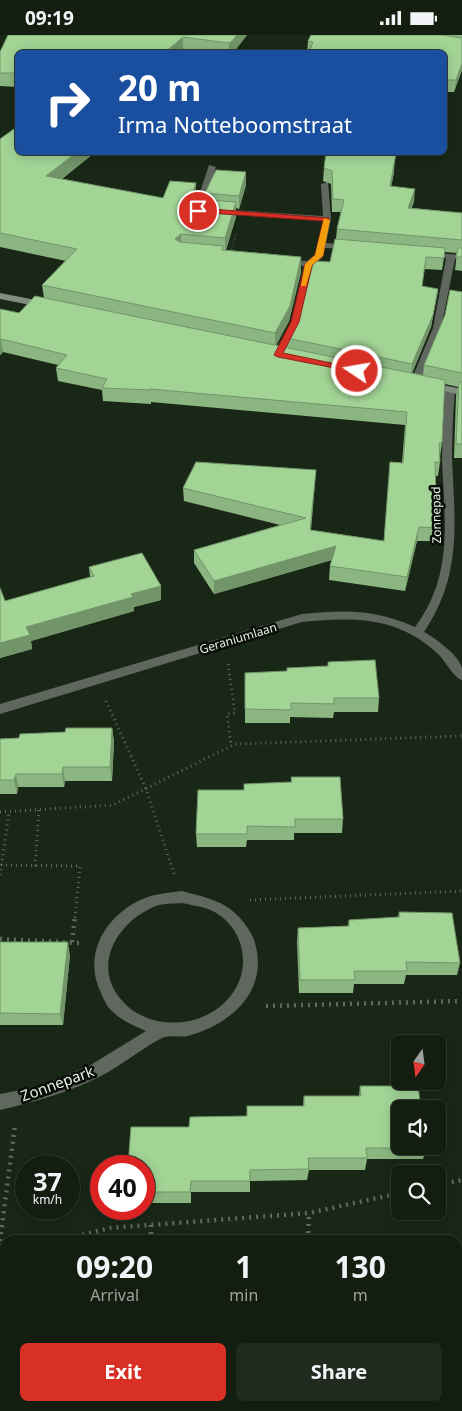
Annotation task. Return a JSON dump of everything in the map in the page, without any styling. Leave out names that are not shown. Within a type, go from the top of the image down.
[{"type":"street","points":[[212,167],[198,211],[327,219]]},
{"type":"street","points":[[288,357],[274,354],[295,322],[309,264],[319,256],[327,219],[325,184]]},
{"type":"street","points":[[320,245],[357,248]]},
{"type":"street","points":[[413,253],[462,257]]},
{"type":"street","points":[[451,256],[436,328],[411,382],[462,392]]},
{"type":"street","points":[[273,261],[309,264]]},
{"type":"street","points":[[0,296],[58,308]]},
{"type":"street","name":"Zonnepad","points":[[417,632],[432,612],[442,592],[448,568],[447,442],[450,390]]},
{"type":"street","name":"Geraniumlaan","points":[[0,709],[302,619],[339,614],[374,617],[417,632],[444,653],[462,676]]},
{"type":"street","points":[[182,897],[206,902],[226,912],[242,927],[250,947],[252,967],[246,989],[232,1007],[212,1021],[188,1029],[163,1029],[138,1021],[118,1007],[105,988],[100,966],[104,944],[116,924],[135,909],[157,899],[182,897]]},
{"type":"street","name":"Zonnepark","points":[[0,1102],[36,1095],[95,1071],[163,1029]]},
{"type":"path","points":[[225,641],[235,713],[227,714],[231,746]]},
{"type":"path","points":[[96,680],[146,789],[182,897]]},
{"type":"path","points":[[0,812],[113,805],[235,744],[462,736]]},
{"type":"path","points":[[35,866],[39,809]]},
{"type":"path","points":[[0,875],[9,812]]},
{"type":"path","points":[[2,865],[80,866],[72,942]]},
{"type":"path","points":[[206,902],[462,891]]},
{"type":"path","points":[[0,939],[104,944]]},
{"type":"path","points":[[232,1007],[462,1001]]},
{"type":"path","points":[[1,1235],[18,1098]]},
{"type":"path","points":[[446,1183],[462,1180]]},
{"type":"path","points":[[82,1235],[110,1228],[309,1213],[391,1195]]},
{"type":"path","points":[[308,1235],[309,1213]]},
{"type":"path","points":[[151,1225],[151,1235]]},
{"type":"building","points":[[8,35],[237,35],[229,43],[183,37],[168,50],[15,50],[15,73],[0,73],[0,52]]},
{"type":"building","points":[[311,35],[442,35],[462,38],[462,63],[456,80],[447,80],[447,50],[310,50],[313,42],[308,41]]},
{"type":"building","points":[[15,128],[15,155],[73,155],[46,176],[163,198],[170,181],[196,183],[192,195],[195,199],[236,202],[225,238],[181,234],[175,239],[180,242],[223,246],[222,250],[301,257],[290,306],[275,333],[42,285],[77,249],[0,233],[0,139]]},
{"type":"building","points":[[326,155],[396,155],[390,186],[415,189],[408,208],[462,213],[462,240],[337,229],[344,200],[333,199],[332,171],[324,168]]},
{"type":"building","points":[[216,170],[246,172],[239,196],[205,193]]},
{"type":"building","points":[[335,239],[445,248],[444,258],[426,257],[422,286],[438,289],[433,315],[412,364],[287,338],[301,310],[314,261],[330,262]]},
{"type":"building","points":[[458,248],[462,248],[462,257],[456,257]]},
{"type":"building","points":[[450,290],[462,292],[462,373],[424,365],[445,315]]},
{"type":"building","points":[[35,296],[445,380],[442,443],[439,443],[440,462],[435,462],[437,528],[419,527],[407,577],[330,566],[336,546],[214,581],[194,550],[306,518],[183,488],[196,462],[316,470],[310,530],[384,541],[390,462],[403,463],[407,412],[150,389],[102,388],[107,379],[56,368],[67,355],[0,340],[0,309],[19,313]]},
{"type":"building","points":[[459,382],[462,382],[462,444],[456,444]]},
{"type":"building","points":[[142,553],[161,586],[131,594],[133,597],[26,627],[30,635],[0,643],[0,588],[5,601],[94,576],[89,567]]},
{"type":"building","points":[[375,660],[379,698],[334,698],[334,704],[291,703],[291,710],[245,709],[245,673],[287,671],[287,668],[328,666],[328,662]]},
{"type":"building","points":[[66,728],[112,728],[110,767],[63,767],[62,774],[16,774],[14,780],[0,780],[0,739],[19,738],[20,734],[65,732]]},
{"type":"building","points":[[291,777],[340,777],[343,819],[295,819],[295,827],[247,826],[247,834],[196,834],[198,790],[244,790],[244,784],[292,782]]},
{"type":"building","points":[[399,912],[452,913],[460,963],[406,962],[407,971],[354,971],[355,980],[300,980],[298,928],[349,926],[349,920],[400,917]]},
{"type":"building","points":[[0,942],[68,942],[60,1014],[0,1013]]},
{"type":"building","points":[[360,1086],[391,1086],[391,1090],[419,1090],[420,1100],[391,1100],[391,1148],[366,1148],[367,1158],[308,1158],[309,1169],[250,1170],[250,1181],[191,1181],[190,1192],[155,1192],[155,1155],[129,1155],[131,1127],[189,1127],[190,1117],[247,1116],[247,1106],[304,1106],[304,1096],[361,1096]]},
{"type":"slow traffic","points":[[304,285],[309,264],[319,256],[326,220]]},
{"type":"route","points":[[198,211],[327,219],[319,256],[309,264],[295,322],[278,355],[357,371]]}]
